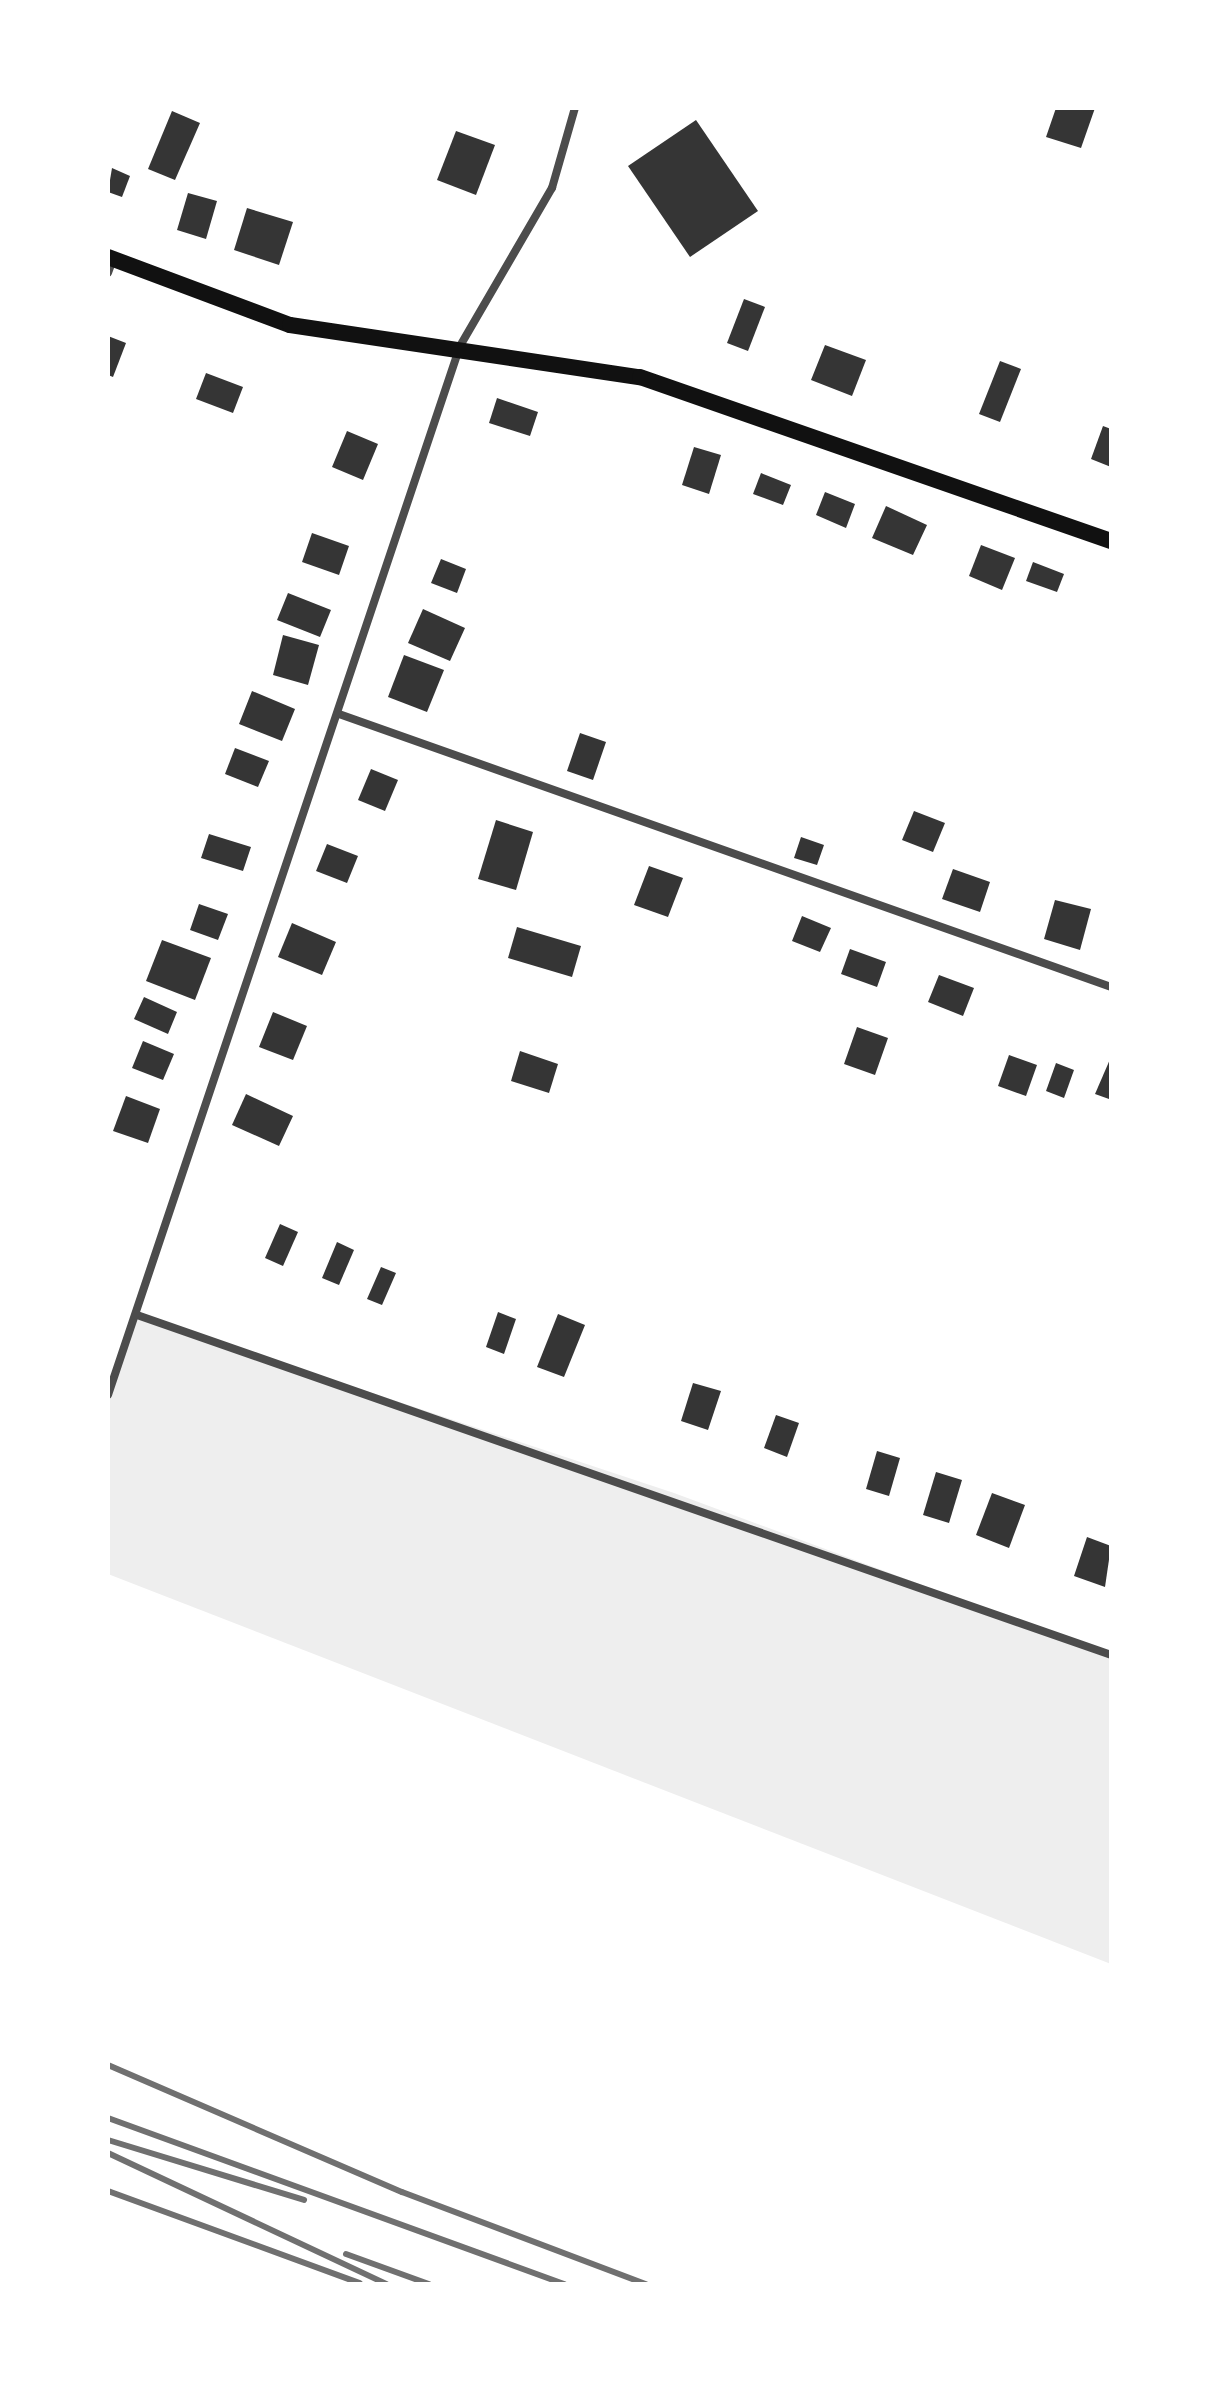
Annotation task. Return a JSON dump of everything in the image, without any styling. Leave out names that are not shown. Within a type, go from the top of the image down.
[{"type":"main road","points":[[110,263],[290,325],[460,346],[640,377],[1111,541]]},
{"type":"street","points":[[108,1395],[460,346],[552,188],[575,108]]},
{"type":"street","points":[[339,714],[1111,987]]},
{"type":"street","points":[[137,1315],[1111,1654]]},
{"type":"shaded area","points":[[137,1315],[674,1493],[1111,1655],[1111,1964],[108,1574],[108,1395]]},
{"type":"building","points":[[1056,108],[1095,108],[1081,148],[1046,137]]},
{"type":"building","points":[[172,111],[200,123],[175,180],[148,169]]},
{"type":"building","points":[[696,120],[758,211],[690,257],[628,166]]},
{"type":"building","points":[[456,131],[495,145],[476,195],[437,180]]},
{"type":"building","points":[[112,168],[130,176],[122,197],[108,192]]},
{"type":"building","points":[[188,193],[217,201],[206,239],[177,230]]},
{"type":"building","points":[[247,208],[293,222],[279,265],[234,250]]},
{"type":"building","points":[[744,299],[765,307],[748,351],[727,343]]},
{"type":"building","points":[[108,336],[126,343],[113,377],[108,375]]},
{"type":"building","points":[[825,345],[866,360],[852,396],[811,380]]},
{"type":"building","points":[[1000,361],[1021,369],[1000,422],[979,414]]},
{"type":"building","points":[[206,373],[243,387],[233,413],[196,399]]},
{"type":"building","points":[[497,398],[538,412],[530,436],[489,423]]},
{"type":"building","points":[[1103,426],[1111,429],[1111,467],[1091,459]]},
{"type":"building","points":[[347,431],[378,444],[363,480],[332,467]]},
{"type":"building","points":[[694,447],[721,455],[709,494],[682,485]]},
{"type":"building","points":[[761,473],[791,485],[783,505],[753,494]]},
{"type":"building","points":[[825,492],[855,504],[846,528],[816,515]]},
{"type":"building","points":[[886,506],[927,525],[913,555],[872,538]]},
{"type":"building","points":[[312,533],[349,546],[339,575],[302,562]]},
{"type":"building","points":[[981,545],[1015,558],[1002,590],[969,576]]},
{"type":"building","points":[[441,559],[466,569],[457,593],[431,583]]},
{"type":"building","points":[[1033,562],[1064,574],[1057,592],[1026,581]]},
{"type":"building","points":[[288,593],[331,610],[320,637],[277,620]]},
{"type":"building","points":[[423,609],[465,628],[450,661],[408,643]]},
{"type":"building","points":[[283,635],[319,645],[308,685],[273,675]]},
{"type":"building","points":[[404,655],[444,670],[427,712],[388,697]]},
{"type":"building","points":[[252,691],[295,709],[282,741],[239,724]]},
{"type":"building","points":[[580,733],[606,742],[593,780],[567,771]]},
{"type":"building","points":[[235,748],[269,761],[258,787],[225,774]]},
{"type":"building","points":[[371,769],[398,780],[385,811],[358,800]]},
{"type":"building","points":[[914,811],[945,823],[933,852],[902,840]]},
{"type":"building","points":[[496,820],[533,832],[516,890],[478,879]]},
{"type":"building","points":[[209,834],[251,847],[243,871],[201,858]]},
{"type":"building","points":[[801,837],[824,845],[817,865],[794,858]]},
{"type":"building","points":[[327,844],[358,856],[347,883],[316,871]]},
{"type":"building","points":[[649,866],[683,878],[668,917],[634,905]]},
{"type":"building","points":[[953,869],[990,882],[980,912],[942,899]]},
{"type":"building","points":[[1055,900],[1091,909],[1080,950],[1044,939]]},
{"type":"building","points":[[199,904],[228,914],[218,940],[190,930]]},
{"type":"building","points":[[802,916],[831,928],[820,952],[792,941]]},
{"type":"building","points":[[292,923],[336,942],[322,975],[278,957]]},
{"type":"building","points":[[517,927],[581,946],[572,977],[508,958]]},
{"type":"building","points":[[162,940],[211,958],[195,1000],[146,981]]},
{"type":"building","points":[[850,949],[886,962],[877,987],[841,974]]},
{"type":"building","points":[[939,975],[974,988],[963,1016],[928,1002]]},
{"type":"building","points":[[144,997],[177,1012],[168,1034],[134,1019]]},
{"type":"building","points":[[273,1012],[307,1026],[293,1060],[259,1047]]},
{"type":"building","points":[[857,1027],[888,1038],[875,1075],[844,1064]]},
{"type":"building","points":[[143,1041],[174,1054],[163,1080],[132,1068]]},
{"type":"building","points":[[520,1051],[558,1064],[549,1093],[511,1081]]},
{"type":"building","points":[[1009,1055],[1037,1065],[1026,1096],[998,1086]]},
{"type":"building","points":[[1111,1057],[1111,1094],[1109,1099],[1095,1094]]},
{"type":"building","points":[[1056,1063],[1074,1070],[1064,1098],[1046,1091]]},
{"type":"building","points":[[246,1094],[293,1116],[279,1146],[232,1125]]},
{"type":"building","points":[[126,1096],[160,1109],[148,1143],[113,1131]]},
{"type":"building","points":[[280,1224],[298,1232],[283,1266],[265,1258]]},
{"type":"building","points":[[337,1242],[354,1250],[339,1285],[322,1278]]},
{"type":"building","points":[[381,1267],[396,1273],[382,1305],[367,1299]]},
{"type":"building","points":[[498,1312],[516,1319],[504,1354],[486,1347]]},
{"type":"building","points":[[558,1314],[585,1325],[564,1377],[537,1367]]},
{"type":"building","points":[[693,1383],[721,1391],[708,1430],[681,1421]]},
{"type":"building","points":[[776,1415],[799,1423],[787,1457],[764,1448]]},
{"type":"building","points":[[877,1451],[900,1458],[889,1496],[866,1489]]},
{"type":"building","points":[[936,1472],[962,1480],[949,1523],[923,1515]]},
{"type":"building","points":[[992,1493],[1025,1505],[1009,1548],[976,1535]]},
{"type":"building","points":[[1087,1537],[1111,1546],[1105,1587],[1074,1576]]},
{"type":"railway","points":[[108,2065],[402,2192],[646,2284]]},
{"type":"railway","points":[[108,2118],[565,2284]]},
{"type":"railway","points":[[108,2140],[304,2200]]},
{"type":"railway","points":[[108,2153],[387,2284]]},
{"type":"railway","points":[[108,2191],[360,2283]]},
{"type":"railway","points":[[346,2254],[429,2284]]}]
